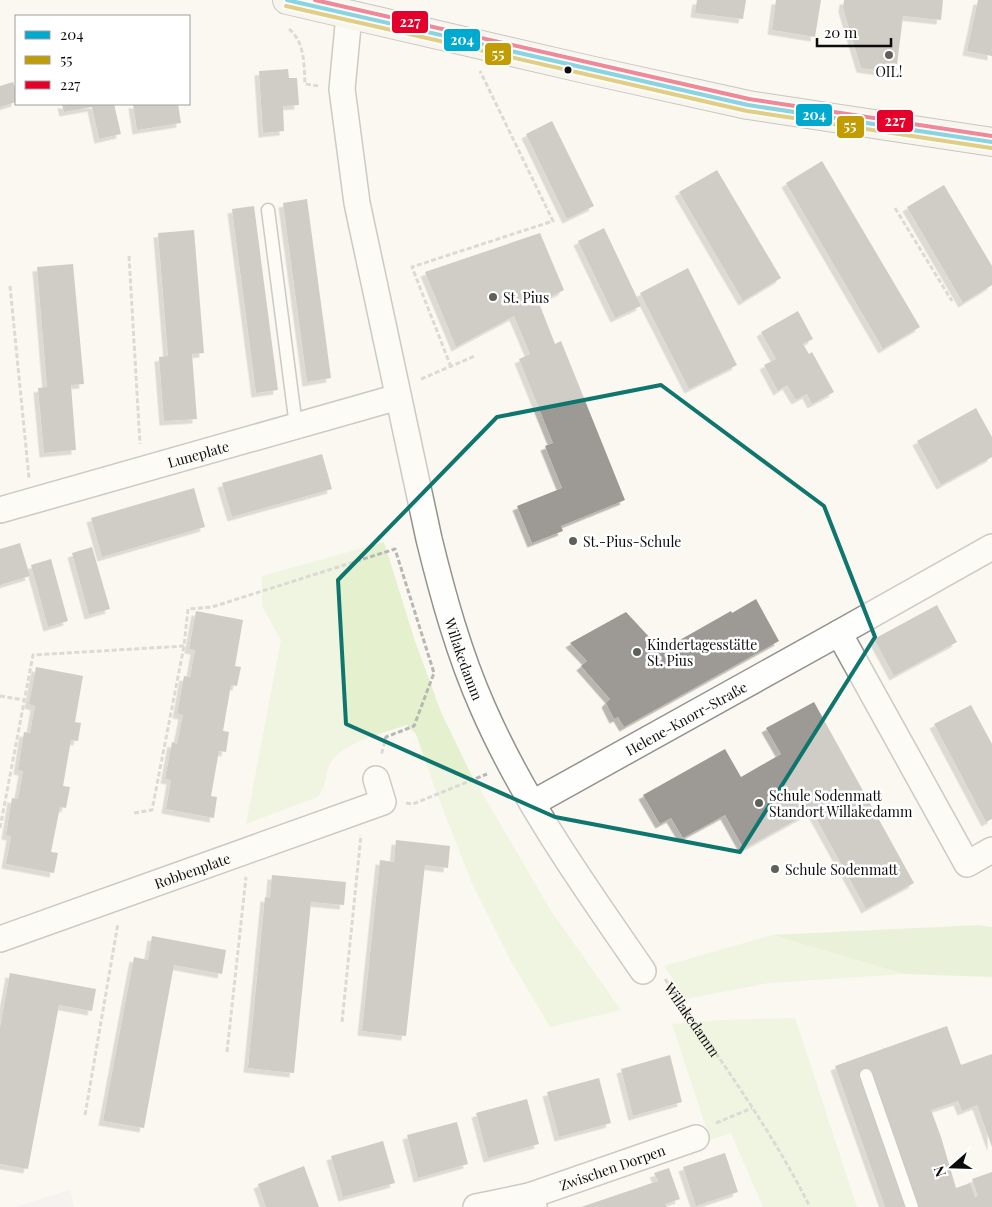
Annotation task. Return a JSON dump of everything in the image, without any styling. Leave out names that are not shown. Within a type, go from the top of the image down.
[{"type":"main road","points":[[287,0],[466,42],[748,104],[992,142]]},
{"type":"street","name":"Willakedamm","points":[[349,15],[342,89],[356,203],[434,563],[462,656],[484,709],[511,765],[581,880],[643,970]]},
{"type":"street","name":"Luneplate","points":[[0,510],[398,397]]},
{"type":"street","name":"Helene-Knorr-Straße","points":[[533,803],[992,547]]},
{"type":"street","points":[[839,633],[967,864],[992,850]]},
{"type":"street","points":[[376,779],[383,802]]},
{"type":"street","name":"Robbenplate","points":[[0,939],[248,852],[383,802]]},
{"type":"street","name":"Zwischen Dorpen","points":[[476,1207],[531,1202],[696,1138]]},
{"type":"lane","points":[[268,210],[296,426]]},
{"type":"lane","points":[[866,1075],[912,1207]]},
{"type":"path","points":[[287,27],[296,35],[304,56],[305,84],[342,89]]},
{"type":"path","points":[[451,367],[412,268],[553,221],[466,42]]},
{"type":"path","points":[[895,208],[952,301]]},
{"type":"path","points":[[129,256],[142,469]]},
{"type":"path","points":[[10,286],[31,501]]},
{"type":"path","points":[[398,397],[415,381],[475,356]]},
{"type":"path","points":[[134,813],[152,810],[184,646],[188,609],[212,607],[395,549],[434,673],[414,726],[386,737],[376,779]]},
{"type":"path","points":[[0,828],[32,655],[184,646]]},
{"type":"path","points":[[0,696],[24,700]]},
{"type":"path","points":[[383,802],[413,804],[511,765]]},
{"type":"path","points":[[342,1022],[361,834],[355,813]]},
{"type":"path","points":[[228,1052],[248,852]]},
{"type":"path","points":[[85,1115],[122,895]]},
{"type":"path","name":"Willakedamm","points":[[643,970],[660,972],[664,976],[752,1108],[801,1188],[810,1207]]},
{"type":"path","points":[[696,1138],[707,1126],[752,1108]]},
{"type":"highlighted area","points":[[661,385],[824,506],[875,637],[740,852],[555,817],[346,724],[338,580],[497,417]]},
{"type":"shaded area","points":[[70,1190],[74,1207],[14,1207]]},
{"type":"green space","points":[[384,542],[415,641],[441,712],[471,774],[551,911],[621,1010],[550,1027],[512,963],[471,881],[416,734],[407,725],[365,739],[337,755],[331,762],[323,789],[317,797],[246,824],[281,640],[262,606],[262,576]]},
{"type":"green space","points":[[979,925],[992,927],[992,977],[904,974],[772,935]]},
{"type":"green space","points":[[772,935],[904,974],[769,983],[686,999],[664,966]]},
{"type":"green space","points":[[795,1018],[857,1207],[763,1207],[731,1133],[710,1140],[672,1024],[722,1020]]},
{"type":"building","points":[[697,0],[746,0],[743,19],[695,13]]},
{"type":"building","points":[[776,0],[821,0],[815,37],[772,30]]},
{"type":"building","points":[[844,0],[943,0],[941,20],[903,16],[896,73],[861,68],[843,8]]},
{"type":"building","points":[[978,0],[992,0],[992,56],[967,51]]},
{"type":"building","points":[[288,69],[289,78],[297,78],[299,105],[283,106],[284,131],[263,133],[259,71]]},
{"type":"building","points":[[13,82],[15,102],[0,107],[0,86]]},
{"type":"building","points":[[62,105],[114,105],[121,134],[99,139],[92,107],[64,112]]},
{"type":"building","points":[[133,105],[178,105],[181,123],[137,130]]},
{"type":"building","points":[[552,121],[594,206],[567,219],[526,134]]},
{"type":"building","points":[[822,161],[920,327],[883,349],[786,183]]},
{"type":"building","points":[[717,170],[781,278],[743,301],[679,192]]},
{"type":"building","points":[[944,185],[992,266],[992,285],[963,303],[907,207]]},
{"type":"building","points":[[307,199],[331,378],[307,382],[283,203]]},
{"type":"building","points":[[254,206],[278,390],[256,393],[232,209]]},
{"type":"building","points":[[604,228],[641,306],[615,318],[578,241]]},
{"type":"building","points":[[194,230],[204,353],[192,354],[197,419],[164,421],[159,357],[168,356],[158,233]]},
{"type":"building","points":[[540,233],[564,290],[539,303],[555,344],[561,341],[625,500],[561,526],[563,531],[532,543],[517,506],[562,488],[545,446],[553,443],[519,359],[530,354],[514,316],[456,347],[425,272]]},
{"type":"building","points":[[73,264],[84,384],[71,385],[76,450],[44,453],[38,388],[47,387],[37,267]]},
{"type":"building","points":[[688,268],[737,365],[689,389],[640,293]]},
{"type":"building","points":[[798,311],[813,339],[803,344],[809,354],[812,352],[834,392],[812,404],[807,394],[796,400],[787,385],[778,391],[764,365],[776,359],[761,332]]},
{"type":"building","points":[[976,408],[992,437],[992,457],[941,485],[917,441]]},
{"type":"building","points":[[322,454],[332,489],[232,517],[222,483]]},
{"type":"building","points":[[194,488],[205,527],[102,557],[91,518]]},
{"type":"building","points":[[20,543],[30,576],[0,585],[0,549]]},
{"type":"building","points":[[92,547],[110,609],[89,615],[72,553]]},
{"type":"building","points":[[51,559],[68,621],[48,627],[31,565]]},
{"type":"building","points":[[756,599],[779,641],[624,727],[618,717],[614,719],[606,703],[610,699],[581,666],[587,661],[570,643],[626,612],[664,653],[680,644],[678,641]]},
{"type":"building","points":[[937,605],[957,642],[894,676],[874,639]]},
{"type":"building","points":[[196,611],[243,620],[235,666],[241,667],[237,686],[231,685],[223,731],[229,732],[226,752],[219,751],[211,796],[217,797],[214,818],[166,809],[171,780],[165,779],[172,742],[177,744],[183,715],[177,714],[184,676],[190,677],[195,650],[189,649]]},
{"type":"building","points":[[36,667],[83,676],[75,722],[81,723],[78,741],[71,740],[63,786],[70,787],[66,808],[60,807],[51,852],[58,853],[54,873],[6,864],[11,836],[6,835],[12,798],[18,799],[23,771],[18,770],[24,732],[30,733],[35,706],[29,704]]},
{"type":"building","name":"Schule Sodenmatt Standort Willakedamm","points":[[814,702],[914,883],[866,909],[812,811],[744,849],[725,815],[683,838],[671,818],[660,824],[643,795],[725,749],[741,777],[781,754],[766,728]]},
{"type":"building","points":[[971,705],[992,744],[992,819],[986,822],[934,724]]},
{"type":"building","points":[[396,840],[450,846],[448,868],[425,865],[406,1036],[362,1031],[380,860],[394,862]]},
{"type":"building","points":[[272,875],[346,882],[344,905],[311,902],[294,1073],[248,1068],[265,897],[270,898]]},
{"type":"building","points":[[152,936],[226,950],[222,974],[174,965],[144,1128],[103,1121],[134,957],[148,960]]},
{"type":"building","points":[[10,973],[96,989],[92,1011],[59,1005],[28,1169],[0,1164],[0,1028]]},
{"type":"building","points":[[947,1026],[961,1065],[992,1054],[992,1147],[977,1105],[962,1111],[958,1101],[931,1110],[956,1188],[970,1183],[975,1197],[978,1196],[972,1179],[992,1172],[992,1207],[885,1207],[835,1066]]},
{"type":"building","points":[[670,1055],[682,1102],[633,1116],[621,1069]]},
{"type":"building","points":[[599,1078],[611,1123],[559,1137],[547,1092]]},
{"type":"building","points":[[527,1099],[539,1144],[488,1158],[476,1113]]},
{"type":"building","points":[[457,1122],[468,1164],[418,1178],[407,1135]]},
{"type":"building","points":[[383,1141],[395,1183],[343,1197],[331,1156]]},
{"type":"building","points":[[725,1153],[738,1192],[696,1206],[683,1167]]},
{"type":"building","points":[[304,1166],[319,1207],[266,1207],[258,1184]]},
{"type":"building","points":[[669,1168],[680,1199],[665,1204],[667,1207],[581,1207],[658,1181],[654,1173]]},
{"type":"transit line","name":"204","points":[[287,0],[748,105],[992,142]]},
{"type":"transit line","name":"227","points":[[315,0],[749,99],[992,136]]},
{"type":"transit line","name":"55","points":[[286,6],[747,111],[991,148]]},
{"type":"place","name":"OIL!","points":[[889,55]]},
{"type":"place","name":"St. Pius","points":[[493,297]]},
{"type":"place","name":"St.-Pius-Schule","points":[[573,541]]},
{"type":"place","name":"Kindertagesstätte St. Pius","points":[[637,652]]},
{"type":"place","name":"Schule Sodenmatt Standort Willakedamm","points":[[759,803]]},
{"type":"place","name":"Schule Sodenmatt","points":[[775,869]]}]
